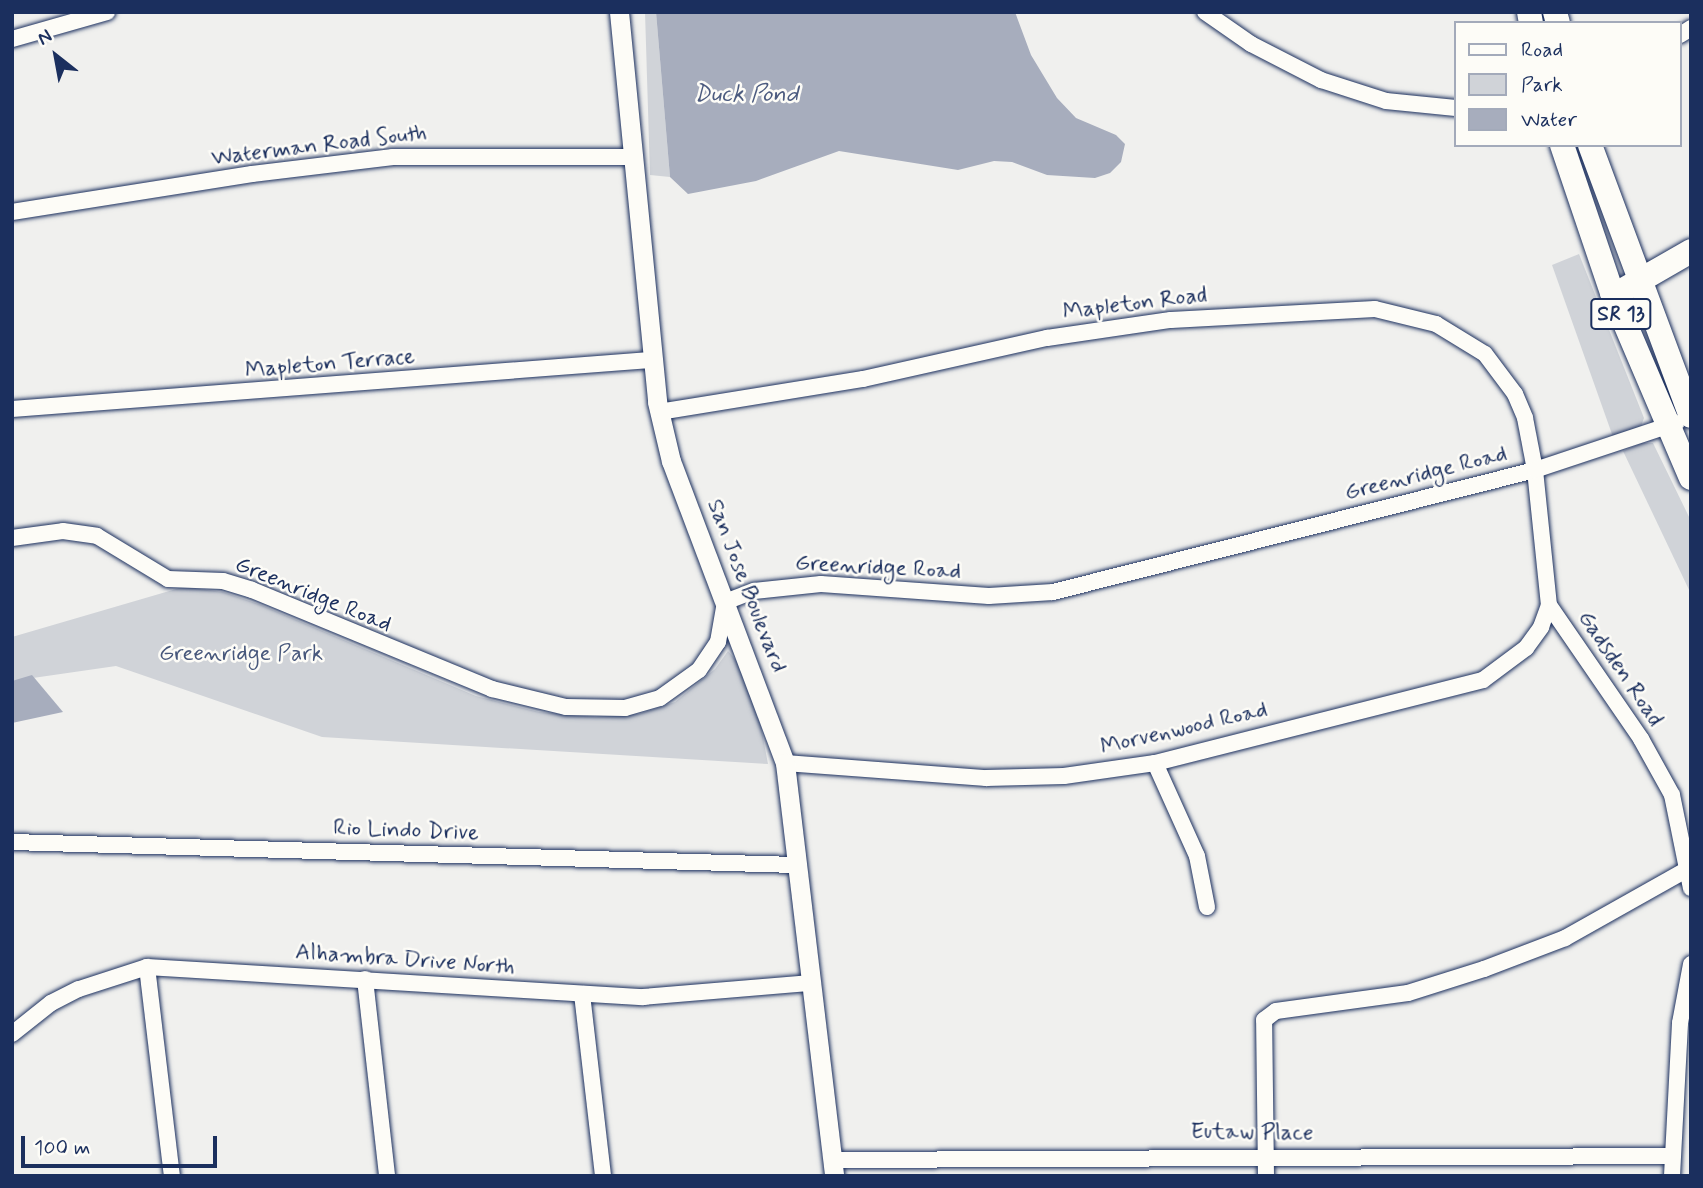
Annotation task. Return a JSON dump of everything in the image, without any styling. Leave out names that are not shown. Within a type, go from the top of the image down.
[{"type":"main road","name":"SR 13","points":[[1563,147],[1615,300],[1666,426],[1691,478]]},
{"type":"main road","name":"SR 13","points":[[1591,147],[1638,284],[1683,376],[1691,417]]},
{"type":"main road","points":[[1683,376],[1651,363],[1615,300],[1691,251]]},
{"type":"street","points":[[12,39],[107,12]]},
{"type":"street","name":"San Jose Boulevard","points":[[619,12],[650,360],[659,412],[671,461],[785,763],[833,1168]]},
{"type":"street","points":[[1205,12],[1251,44],[1321,80],[1386,101],[1454,108]]},
{"type":"street","name":"Waterman Road South","points":[[12,212],[252,174],[393,157],[632,157]]},
{"type":"street","name":"Mapleton Road","points":[[659,412],[838,383],[1047,338],[1184,319],[1375,309],[1436,324],[1485,354],[1515,394],[1525,418],[1535,470]]},
{"type":"street","name":"Mapleton Terrace","points":[[12,409],[650,360]]},
{"type":"street","name":"Greenridge Road","points":[[12,538],[62,531],[97,536],[168,579],[223,581],[252,590],[446,672],[526,699],[566,707],[625,708],[675,689],[711,655],[722,629],[725,602],[754,591],[800,584],[989,596],[1053,592],[1535,470],[1691,417]]},
{"type":"street","name":"Gadsden Road","points":[[1535,470],[1549,604],[1641,739],[1671,795],[1691,888]]},
{"type":"street","name":"Morvenwood Road","points":[[785,763],[986,778],[1065,776],[1155,763],[1483,680],[1527,648],[1541,628],[1549,604]]},
{"type":"street","points":[[1155,763],[1197,856],[1207,907]]},
{"type":"street","name":"Rio Lindo Drive","points":[[12,842],[797,865]]},
{"type":"street","points":[[1266,1176],[1264,1020],[1276,1011],[1394,995],[1484,969],[1565,938],[1688,869]]},
{"type":"street","points":[[1672,1176],[1680,1023],[1691,964]]},
{"type":"street","points":[[147,967],[172,1176]]},
{"type":"street","name":"Alhambra Drive North","points":[[12,1034],[51,1003],[79,989],[147,967],[582,994],[694,996],[811,983]]},
{"type":"street","points":[[365,979],[387,1176]]},
{"type":"street","points":[[582,994],[603,1176]]},
{"type":"street","name":"Eutaw Place","points":[[833,1168],[1266,1156],[1671,1156]]},
{"type":"green space","points":[[645,12],[656,12],[670,177],[650,175]]},
{"type":"green space","points":[[1579,254],[1644,418],[1641,426],[1613,437],[1552,265]]},
{"type":"green space","points":[[1642,443],[1653,443],[1691,521],[1691,594],[1623,451]]},
{"type":"green space","name":"Greenridge Park","points":[[183,587],[223,592],[261,605],[476,696],[539,712],[595,717],[639,714],[675,702],[715,669],[728,651],[739,664],[761,727],[768,764],[322,737],[116,666],[12,681],[12,637]]},
{"type":"water","name":"Duck Pond","points":[[656,12],[1015,12],[1031,55],[1057,98],[1076,118],[1116,135],[1125,144],[1121,162],[1110,173],[1095,178],[1047,175],[1012,162],[994,161],[958,170],[839,151],[756,181],[688,194],[670,177]]},
{"type":"water","points":[[32,675],[63,712],[12,723],[12,681]]}]
